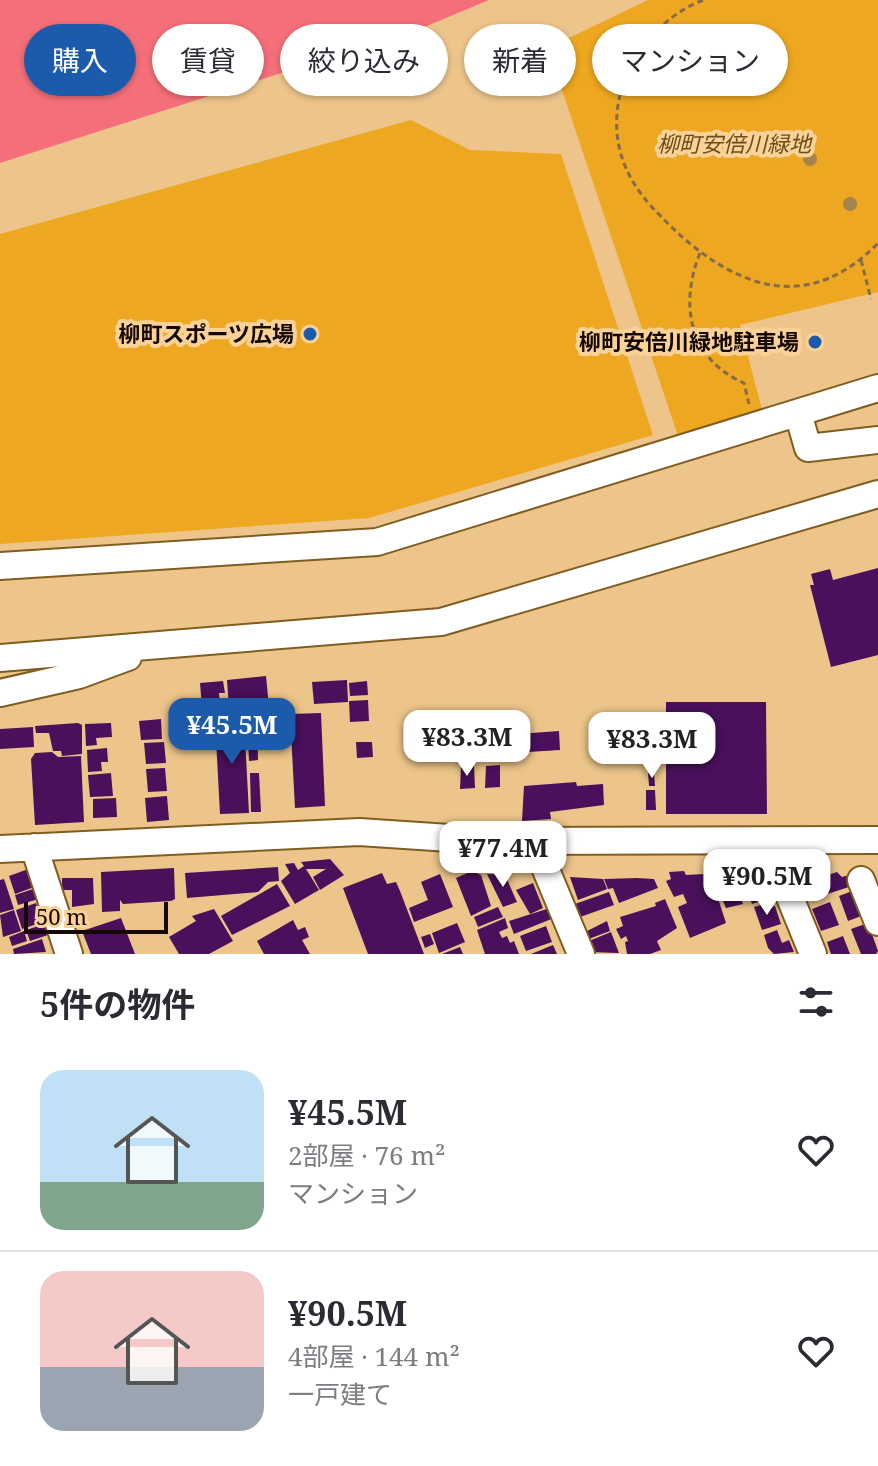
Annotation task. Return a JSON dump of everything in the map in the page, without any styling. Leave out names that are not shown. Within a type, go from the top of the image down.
[{"type":"street","points":[[0,566],[377,542],[878,388]]},
{"type":"street","points":[[798,413],[808,448],[878,440]]},
{"type":"street","points":[[0,658],[441,622],[878,494]]},
{"type":"street","points":[[0,693],[79,675],[158,646]]},
{"type":"street","points":[[0,849],[359,832],[534,841],[878,840]]},
{"type":"street","points":[[534,841],[581,954]]},
{"type":"street","points":[[777,842],[780,873],[813,954]]},
{"type":"street","points":[[34,847],[69,954]]},
{"type":"street","points":[[861,880],[878,922]]},
{"type":"path","points":[[703,0],[673,14],[645,40],[628,71],[618,114],[618,136],[631,179],[658,212],[700,253],[746,281],[783,286],[826,278],[861,260],[878,243]]},
{"type":"path","points":[[700,253],[688,296],[694,331],[714,363],[727,376],[744,383],[755,426]]},
{"type":"path","points":[[861,260],[871,299]]},
{"type":"green space","name":"柳町安倍川緑地","points":[[648,0],[878,0],[878,292],[740,325],[762,410],[679,439],[564,96],[576,96],[576,35],[592,27],[592,96],[788,96],[788,24],[598,24]]},
{"type":"green space","name":"柳町スポーツ広場","points":[[411,120],[470,150],[561,154],[653,435],[369,518],[0,544],[0,234]]},
{"type":"shaded area","points":[[0,0],[489,0],[432,24],[280,24],[280,73],[264,79],[264,24],[152,24],[152,96],[209,96],[0,163]]},
{"type":"building","points":[[878,568],[878,655],[831,667],[810,585],[814,585],[811,574],[830,569],[833,580]]},
{"type":"building","points":[[266,676],[269,707],[229,708],[227,680]]},
{"type":"building","points":[[347,680],[348,702],[314,704],[312,682]]},
{"type":"building","points":[[223,681],[225,693],[219,693],[220,707],[202,708],[200,683]]},
{"type":"building","points":[[367,681],[368,695],[350,696],[349,683]]},
{"type":"building","points":[[368,700],[369,721],[350,722],[349,701]]},
{"type":"building","points":[[666,702],[766,702],[767,814],[666,814]]},
{"type":"building","points":[[321,713],[325,806],[295,808],[290,714]]},
{"type":"building","points":[[507,714],[519,714],[519,724],[507,723]]},
{"type":"building","points":[[257,717],[258,760],[249,761],[247,718]]},
{"type":"building","points":[[161,719],[162,739],[141,740],[139,721]]},
{"type":"building","points":[[244,719],[249,813],[220,814],[215,720]]},
{"type":"building","points":[[111,723],[112,737],[96,738],[97,745],[86,746],[85,724]]},
{"type":"building","points":[[82,725],[82,754],[62,756],[61,751],[53,751],[49,733],[36,733],[35,726]]},
{"type":"building","points":[[33,727],[34,747],[0,749],[0,729]]},
{"type":"building","points":[[559,731],[560,750],[498,754],[498,749],[476,750],[476,737]]},
{"type":"building","points":[[164,742],[166,763],[146,764],[144,743]]},
{"type":"building","points":[[356,742],[372,742],[373,757],[357,758]]},
{"type":"building","points":[[107,748],[108,762],[101,762],[102,771],[88,772],[87,750]]},
{"type":"building","points":[[52,752],[58,757],[81,756],[84,822],[35,825],[31,759],[35,753]]},
{"type":"building","points":[[500,765],[500,787],[485,788],[486,766]]},
{"type":"building","points":[[461,766],[474,766],[475,788],[460,789]]},
{"type":"building","points":[[165,768],[167,791],[148,792],[146,769]]},
{"type":"building","points":[[111,773],[113,796],[90,797],[88,775]]},
{"type":"building","points":[[250,773],[259,773],[261,812],[251,812]]},
{"type":"building","points":[[648,773],[654,773],[655,786],[649,786]]},
{"type":"building","points":[[576,782],[577,786],[603,784],[604,805],[550,812],[551,819],[522,821],[524,786]]},
{"type":"building","points":[[646,790],[655,790],[656,810],[646,810]]},
{"type":"building","points":[[167,796],[169,820],[147,822],[145,798]]},
{"type":"building","points":[[116,798],[117,817],[93,818],[93,799]]},
{"type":"building","points":[[330,859],[344,875],[320,890],[313,877],[326,869],[306,869],[319,890],[295,904],[281,881],[290,873],[285,864],[294,863],[298,870],[304,866],[301,862]]},
{"type":"building","points":[[278,867],[279,881],[268,882],[258,892],[187,898],[185,873]]},
{"type":"building","points":[[31,868],[37,886],[15,894],[9,876]]},
{"type":"building","points":[[174,868],[175,899],[123,904],[120,900],[120,911],[102,912],[101,872]]},
{"type":"building","points":[[472,871],[481,875],[491,906],[471,916],[456,878]]},
{"type":"building","points":[[684,871],[686,875],[704,874],[708,883],[725,877],[734,878],[736,884],[716,892],[726,923],[690,938],[678,907],[687,903],[683,894],[674,897],[666,881],[671,879],[669,872]]},
{"type":"building","points":[[745,872],[749,882],[740,885],[736,876]]},
{"type":"building","points":[[821,872],[822,877],[837,872],[842,877],[852,874],[855,885],[812,899],[805,877]]},
{"type":"building","points":[[382,873],[387,884],[396,882],[424,954],[368,954],[343,888]]},
{"type":"building","points":[[440,874],[453,907],[414,922],[409,908],[428,900],[421,882]]},
{"type":"building","points":[[487,874],[505,875],[517,902],[503,907]]},
{"type":"building","points":[[570,877],[603,879],[607,889],[578,900]]},
{"type":"building","points":[[62,878],[93,878],[94,904],[72,907],[72,890],[62,890]]},
{"type":"building","points":[[4,879],[14,909],[0,913],[0,880]]},
{"type":"building","points":[[604,879],[654,879],[658,888],[619,903],[613,888],[608,889]]},
{"type":"building","points":[[764,880],[770,898],[752,904],[746,887]]},
{"type":"building","points":[[533,883],[543,908],[530,914],[516,890]]},
{"type":"building","points":[[277,884],[290,906],[232,935],[221,916]]},
{"type":"building","points":[[39,887],[42,898],[18,905],[15,895]]},
{"type":"building","points":[[855,890],[864,915],[848,921],[839,896]]},
{"type":"building","points":[[609,892],[614,905],[580,917],[575,904]]},
{"type":"building","points":[[739,894],[743,904],[726,908],[723,901]]},
{"type":"building","points":[[665,899],[677,928],[657,941],[661,950],[650,954],[627,954],[626,936],[621,939],[616,929],[623,926],[620,917],[656,906],[655,903]]},
{"type":"building","points":[[830,902],[839,925],[821,931],[812,909]]},
{"type":"building","points":[[36,903],[43,922],[22,929],[16,910]]},
{"type":"building","points":[[765,904],[767,909],[775,906],[781,924],[762,930],[754,907]]},
{"type":"building","points":[[498,907],[503,917],[478,927],[474,917]]},
{"type":"building","points":[[550,908],[554,918],[514,934],[509,921]]},
{"type":"building","points":[[214,909],[233,941],[209,954],[179,954],[169,937],[196,921],[192,916]]},
{"type":"building","points":[[14,910],[21,931],[3,937],[0,915]]},
{"type":"building","points":[[121,918],[135,954],[91,954],[82,931]]},
{"type":"building","points":[[505,918],[508,928],[499,932],[502,938],[507,936],[510,943],[514,941],[519,954],[485,954],[477,930]]},
{"type":"building","points":[[293,920],[298,930],[305,927],[309,937],[302,940],[310,954],[264,954],[257,941]]},
{"type":"building","points":[[607,921],[610,931],[586,940],[583,933]]},
{"type":"building","points":[[51,922],[54,933],[30,941],[26,930]]},
{"type":"building","points":[[457,923],[465,942],[439,953],[432,933]]},
{"type":"building","points":[[868,923],[878,951],[876,954],[861,954],[851,929]]},
{"type":"building","points":[[546,926],[552,942],[526,951],[520,936]]},
{"type":"building","points":[[777,930],[782,943],[789,940],[794,952],[774,954],[768,948],[764,935]]},
{"type":"building","points":[[24,931],[27,941],[12,946],[9,937]]},
{"type":"building","points":[[611,932],[619,953],[588,952],[584,943]]},
{"type":"building","points":[[430,934],[434,944],[425,948],[421,937]]},
{"type":"building","points":[[843,936],[850,954],[831,954],[827,942]]},
{"type":"building","points":[[42,939],[46,952],[14,954],[13,949]]},
{"type":"building","points":[[553,945],[557,954],[531,954]]},
{"type":"building","points":[[460,947],[463,954],[442,954]]},
{"type":"place","name":"柳町スポーツ広場","points":[[310,334]]},
{"type":"place","name":"柳町安倍川緑地駐車場","points":[[815,342]]}]
